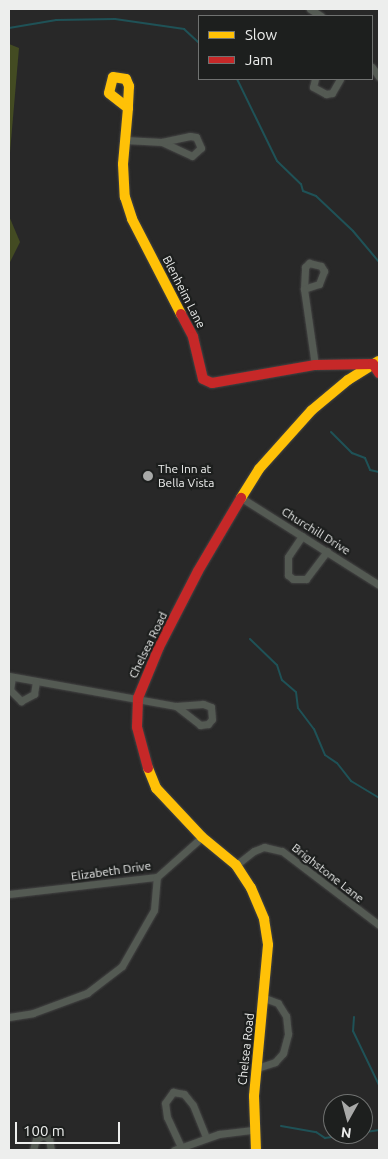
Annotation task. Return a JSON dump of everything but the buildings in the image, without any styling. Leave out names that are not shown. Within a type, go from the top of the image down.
[{"type":"street","points":[[315,80],[313,87],[326,94],[332,93],[339,80]]},
{"type":"street","name":"Blenheim Lane","points":[[128,108],[125,140],[125,197],[132,219],[193,337],[203,379],[212,383],[315,365],[376,362]]},
{"type":"street","points":[[125,140],[162,142],[190,136],[196,137],[201,148],[192,156],[162,142]]},
{"type":"street","points":[[304,289],[315,365]]},
{"type":"street","points":[[376,362],[379,373]]},
{"type":"street","name":"Chelsea Road","points":[[256,1150],[253,1130],[268,946],[264,919],[251,888],[236,866],[202,837],[156,788],[144,759],[139,735],[138,698],[159,647],[240,497],[292,430],[348,380],[376,362]]},
{"type":"street","name":"Churchill Drive","points":[[240,497],[379,585]]},
{"type":"street","points":[[302,536],[288,557],[288,576],[293,579],[306,579],[327,551]]},
{"type":"street","points":[[36,682],[34,694],[21,701],[10,690],[10,676],[176,706],[203,704],[211,707],[212,719],[208,724],[200,725],[176,706]]},
{"type":"street","name":"Elizabeth Drive","points":[[9,894],[157,877],[202,837]]},
{"type":"street","name":"Brighstone Lane","points":[[236,866],[254,851],[264,847],[282,851],[379,925]]},
{"type":"street","points":[[9,1017],[33,1013],[87,993],[122,966],[154,910],[157,877]]},
{"type":"street","points":[[257,1068],[275,1062],[283,1053],[288,1034],[286,1016],[278,1003],[264,998]]},
{"type":"street","points":[[206,1137],[193,1106],[184,1094],[173,1092],[165,1103],[178,1149],[206,1137],[253,1130]]},
{"type":"street","points":[[33,1150],[36,1139],[43,1136],[49,1138],[51,1150]]},
{"type":"green space","points":[[9,44],[19,48],[9,164]]},
{"type":"green space","points":[[9,216],[20,242],[9,264]]},
{"type":"waterway","points":[[9,28],[56,20],[115,19],[184,29],[198,42]]},
{"type":"waterway","points":[[237,80],[277,161],[301,184],[303,191],[316,196],[353,231],[379,262]]},
{"type":"waterway","points":[[331,432],[352,453],[365,458],[370,470],[379,472]]},
{"type":"waterway","points":[[250,639],[277,665],[282,680],[296,692],[298,708],[314,729],[325,755],[337,763],[351,781],[379,798]]},
{"type":"waterway","points":[[354,1017],[353,1031],[379,1085]]},
{"type":"waterway","points":[[281,1126],[316,1132],[325,1138],[379,1130]]},
{"type":"traffic: slow","points":[[128,108],[109,93],[113,77],[126,79],[129,86],[128,108],[123,164],[125,197],[132,219],[181,314]]},
{"type":"traffic: slow","points":[[241,498],[259,469],[312,410],[348,380],[379,361]]},
{"type":"traffic: slow","points":[[148,768],[156,788],[202,837],[236,865],[251,888],[264,919],[268,945],[254,1096],[256,1150]]},
{"type":"traffic: jam","points":[[181,314],[193,337],[203,379],[212,383],[315,365],[373,364],[379,373]]},
{"type":"traffic: jam","points":[[148,768],[137,727],[138,698],[159,647],[198,571],[241,498]]},
{"type":"place","name":"The Inn at Bella Vista","points":[[148,476]]}]
